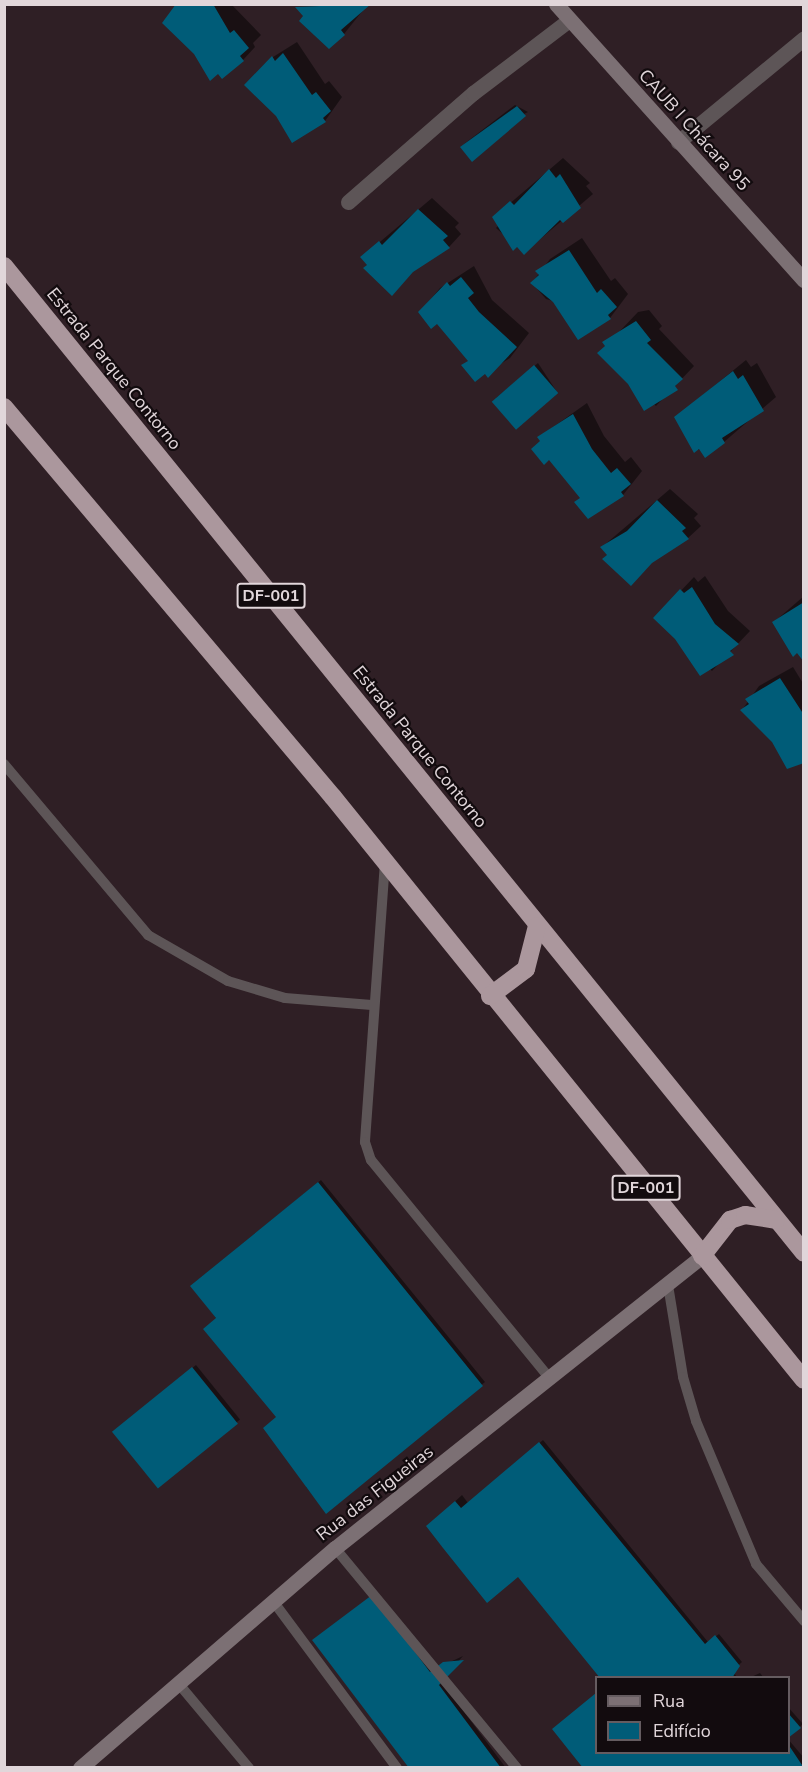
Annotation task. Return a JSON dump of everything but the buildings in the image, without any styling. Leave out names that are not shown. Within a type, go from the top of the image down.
[{"type":"highway","name":"Estrada Parque Contorno","points":[[4,266],[804,1253]]},
{"type":"highway","name":"DF-001","points":[[4,407],[385,862],[490,996],[804,1380]]},
{"type":"highway","points":[[490,996],[526,969],[537,926]]},
{"type":"highway","points":[[702,1256],[730,1220],[745,1215],[776,1220]]},
{"type":"street","name":"CAUB I Chácara 95","points":[[556,4],[804,280]]},
{"type":"street","points":[[348,202],[473,93],[569,20]]},
{"type":"street","points":[[678,142],[804,38]]},
{"type":"street","name":"Rua das Figueiras","points":[[80,1767],[335,1548],[551,1380],[702,1256]]},
{"type":"lane","points":[[4,764],[148,935],[228,981],[285,998],[372,1005]]},
{"type":"lane","points":[[385,862],[372,1005],[365,1119],[371,1160],[551,1380]]},
{"type":"lane","points":[[668,1285],[683,1377],[696,1421],[756,1564],[804,1621]]},
{"type":"lane","points":[[335,1548],[517,1767]]},
{"type":"lane","points":[[273,1601],[397,1767]]},
{"type":"lane","points":[[178,1683],[249,1767]]}]
